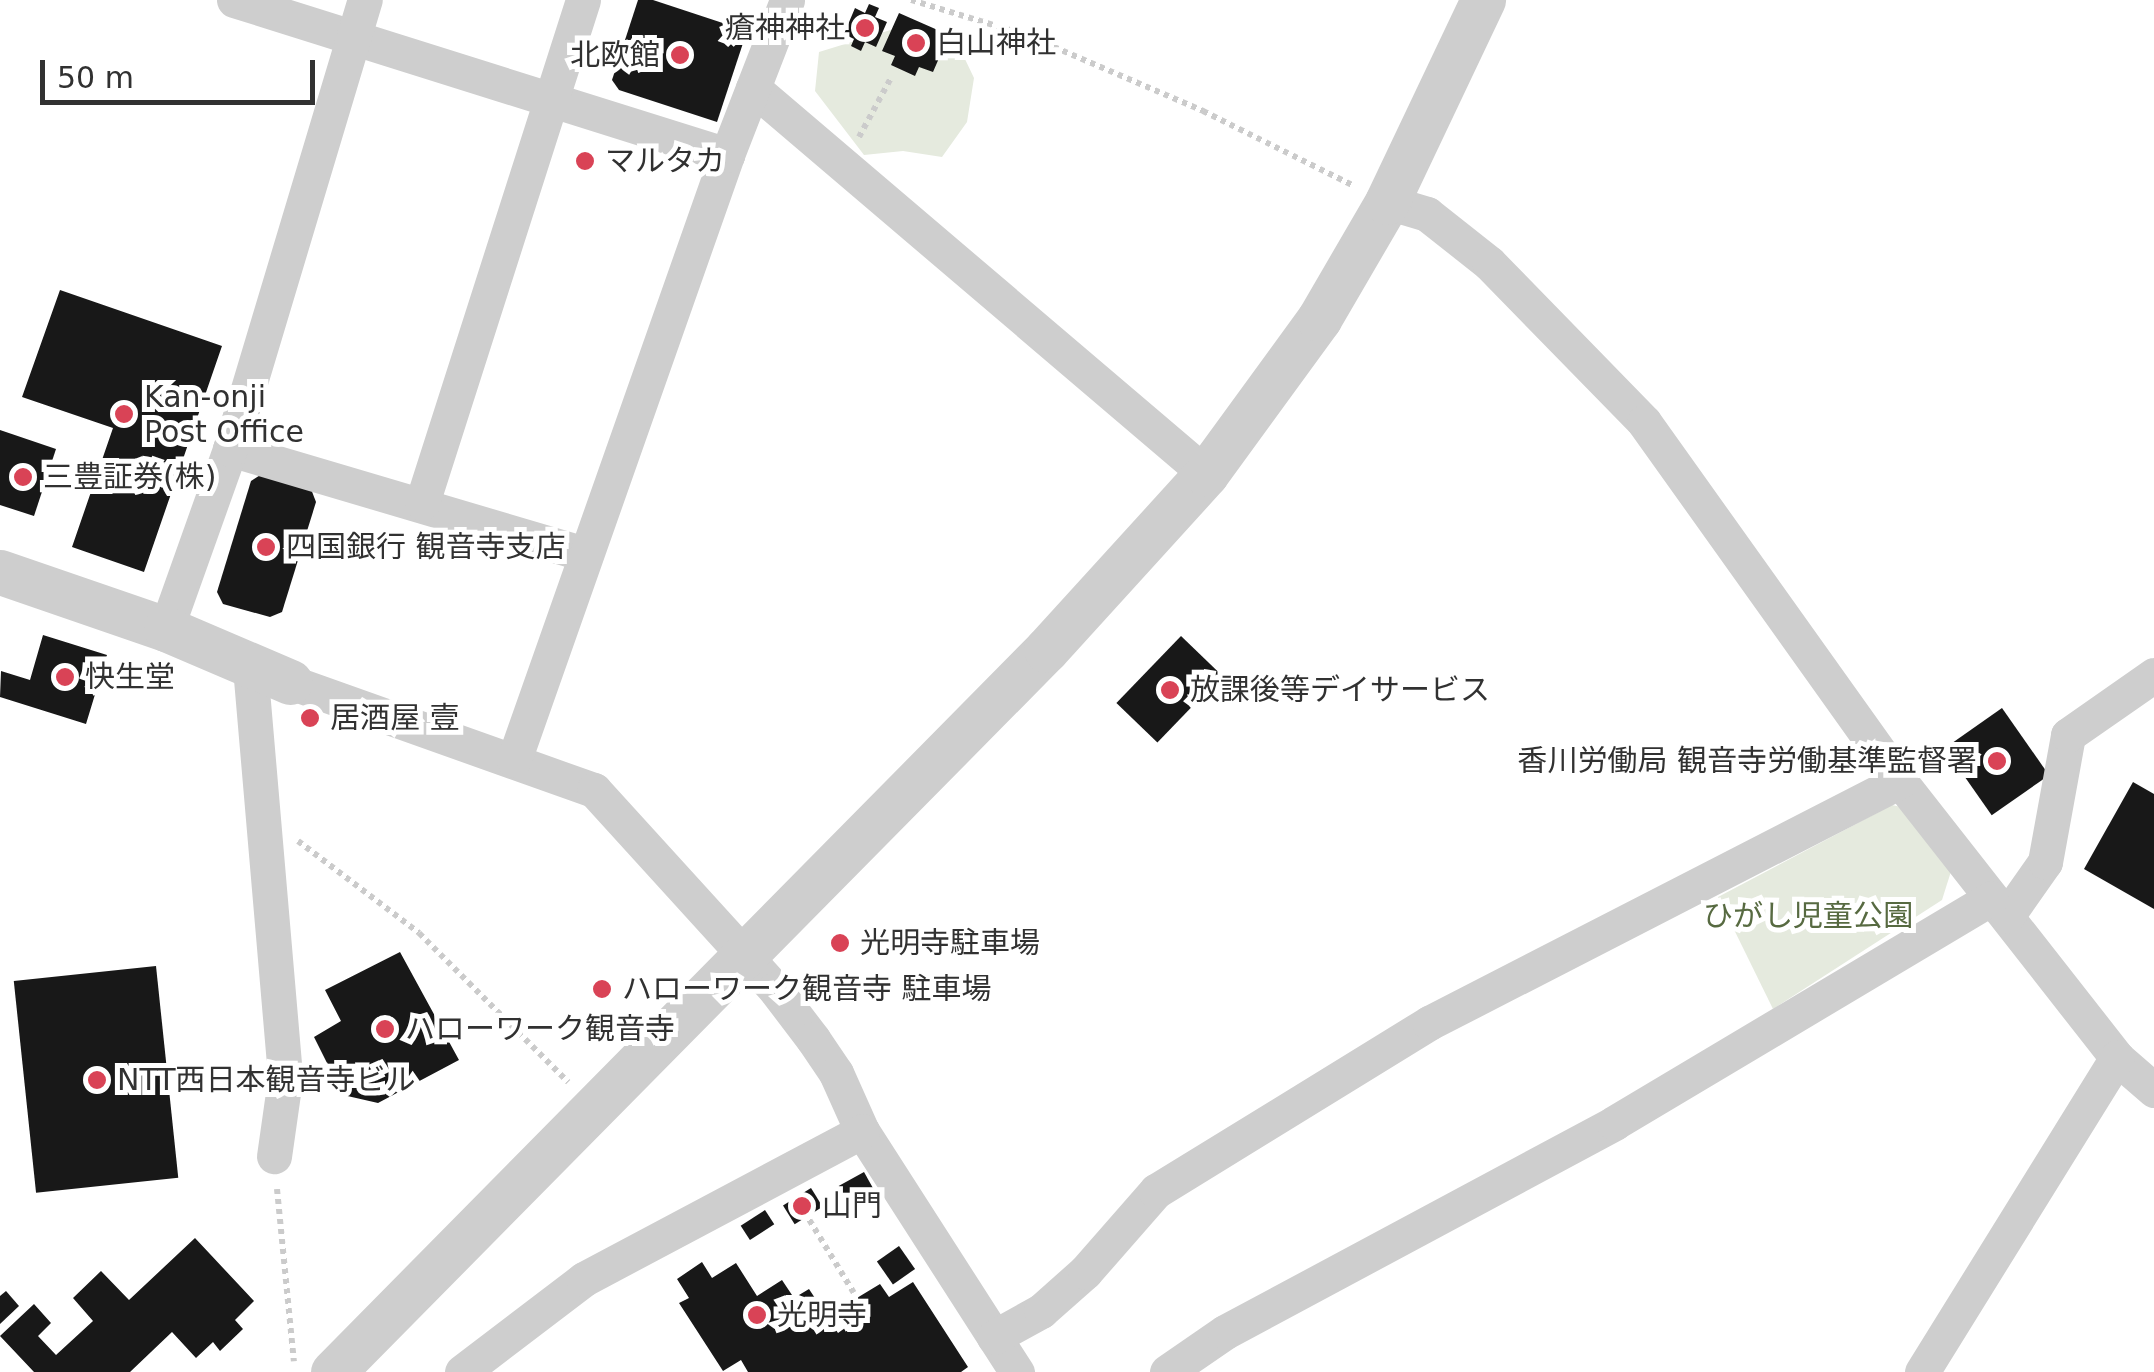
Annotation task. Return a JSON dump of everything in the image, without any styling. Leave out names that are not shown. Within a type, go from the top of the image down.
[{"type":"street","points":[[234,0],[727,156]]},
{"type":"street","points":[[166,629],[230,449],[365,0]]},
{"type":"street","points":[[422,504],[582,0]]},
{"type":"street","points":[[514,760],[727,156],[788,0]]},
{"type":"street","points":[[332,1372],[1046,650],[1206,474],[1319,319],[1387,202],[1483,0]]},
{"type":"street","points":[[752,88],[1206,474]]},
{"type":"street","points":[[1387,202],[1427,214],[1489,263],[1644,422],[1900,781],[2117,1058],[2154,1090]]},
{"type":"street","points":[[230,449],[585,554]]},
{"type":"street","points":[[0,572],[166,629],[270,674],[594,790],[814,1038],[862,1130],[1017,1372]]},
{"type":"street","points":[[270,674],[267,831],[284,1079],[274,1156]]},
{"type":"street","points":[[1168,1372],[1225,1332],[1614,1122],[1999,907],[2045,862],[2068,735],[2154,675]]},
{"type":"street","points":[[994,1337],[1041,1311],[1085,1272],[1156,1191],[1397,1042],[1900,781]]},
{"type":"street","points":[[1922,1372],[2117,1058]]},
{"type":"street","points":[[462,1372],[584,1279],[862,1130]]},
{"type":"path","points":[[911,0],[1044,43],[1203,111],[1387,202]]},
{"type":"path","points":[[844,165],[892,76]]},
{"type":"path","points":[[267,831],[295,838],[419,932],[593,1108]]},
{"type":"path","points":[[274,1156],[294,1372]]},
{"type":"path","points":[[780,1172],[854,1294]]},
{"type":"green space","points":[[897,28],[939,35],[964,57],[974,78],[967,122],[942,157],[903,151],[864,155],[815,91],[819,52]]},
{"type":"green space","name":"ひがし児童公園","points":[[1892,805],[1910,809],[1953,865],[1942,900],[1773,1009],[1718,897]]},
{"type":"building","name":"北欧館","points":[[638,0],[653,0],[747,31],[717,122],[619,90],[612,80]]},
{"type":"building","name":"瘡神神社","points":[[869,4],[879,8],[875,17],[887,22],[876,47],[865,42],[861,51],[851,46],[854,39],[844,34],[855,8],[865,13]]},
{"type":"building","name":"白山神社","points":[[899,13],[949,35],[933,72],[919,67],[915,76],[891,65],[895,56],[882,51]]},
{"type":"building","points":[[60,290],[222,346],[144,572],[72,547],[113,428],[22,397]]},
{"type":"building","name":"三豊証券(株)","points":[[0,430],[56,449],[34,516],[0,505]]},
{"type":"building","name":"四国銀行 観音寺支店","points":[[262,474],[311,489],[316,502],[282,612],[270,617],[223,604],[217,592],[251,481]]},
{"type":"building","name":"快生堂","points":[[43,635],[107,655],[86,724],[0,697],[1,671],[30,680]]},
{"type":"building","name":"放課後等デイサービス","points":[[1181,636],[1222,676],[1157,742],[1116,703]]},
{"type":"building","name":"香川労働局 観音寺労働基準監督署","points":[[2002,708],[2049,775],[1992,815],[1945,748]]},
{"type":"building","points":[[2133,782],[2154,794],[2154,909],[2084,869]]},
{"type":"building","name":"ハローワーク観音寺","points":[[400,952],[459,1060],[378,1103],[343,1095],[314,1037],[341,1021],[325,990]]},
{"type":"building","name":"NTT西日本観音寺ビル","points":[[156,966],[178,1178],[36,1193],[14,981]]},
{"type":"building","points":[[864,1172],[878,1197],[853,1211],[839,1186]]},
{"type":"building","name":"山門","points":[[811,1188],[823,1207],[795,1224],[783,1205]]},
{"type":"building","points":[[765,1210],[774,1224],[750,1240],[741,1226]]},
{"type":"building","points":[[195,1238],[254,1301],[235,1320],[243,1329],[220,1351],[213,1342],[196,1358],[172,1332],[130,1372],[34,1372],[0,1336],[34,1304],[51,1323],[38,1336],[56,1355],[93,1321],[73,1298],[101,1271],[129,1300]]},
{"type":"building","points":[[899,1246],[915,1269],[893,1284],[877,1261]]},
{"type":"building","name":"光明寺","points":[[702,1262],[712,1278],[736,1263],[757,1296],[782,1280],[794,1298],[809,1289],[838,1333],[852,1323],[842,1307],[880,1284],[889,1297],[913,1282],[968,1367],[961,1372],[748,1372],[741,1360],[723,1371],[679,1303],[689,1298],[677,1279]]},
{"type":"building","points":[[6,1291],[19,1306],[0,1324],[0,1296]]},
{"type":"place","name":"瘡神神社","points":[[865,28]]},
{"type":"place","name":"白山神社","points":[[916,43]]},
{"type":"place","name":"北欧館","points":[[680,55]]},
{"type":"place","name":"マルタカ","points":[[585,161]]},
{"type":"place","name":"Kan-onji Post Office","points":[[124,414]]},
{"type":"place","name":"三豊証券(株)","points":[[23,477]]},
{"type":"place","name":"四国銀行 観音寺支店","points":[[266,547]]},
{"type":"place","name":"快生堂","points":[[65,677]]},
{"type":"place","name":"放課後等デイサービス","points":[[1170,690]]},
{"type":"place","name":"居酒屋 壹","points":[[310,718]]},
{"type":"place","name":"香川労働局 観音寺労働基準監督署","points":[[1997,761]]},
{"type":"place","name":"光明寺駐車場","points":[[840,943]]},
{"type":"place","name":"ハローワーク観音寺 駐車場","points":[[602,989]]},
{"type":"place","name":"ハローワーク観音寺","points":[[385,1029]]},
{"type":"place","name":"NTT西日本観音寺ビル","points":[[97,1080]]},
{"type":"place","name":"山門","points":[[802,1206]]},
{"type":"place","name":"光明寺","points":[[757,1315]]}]
